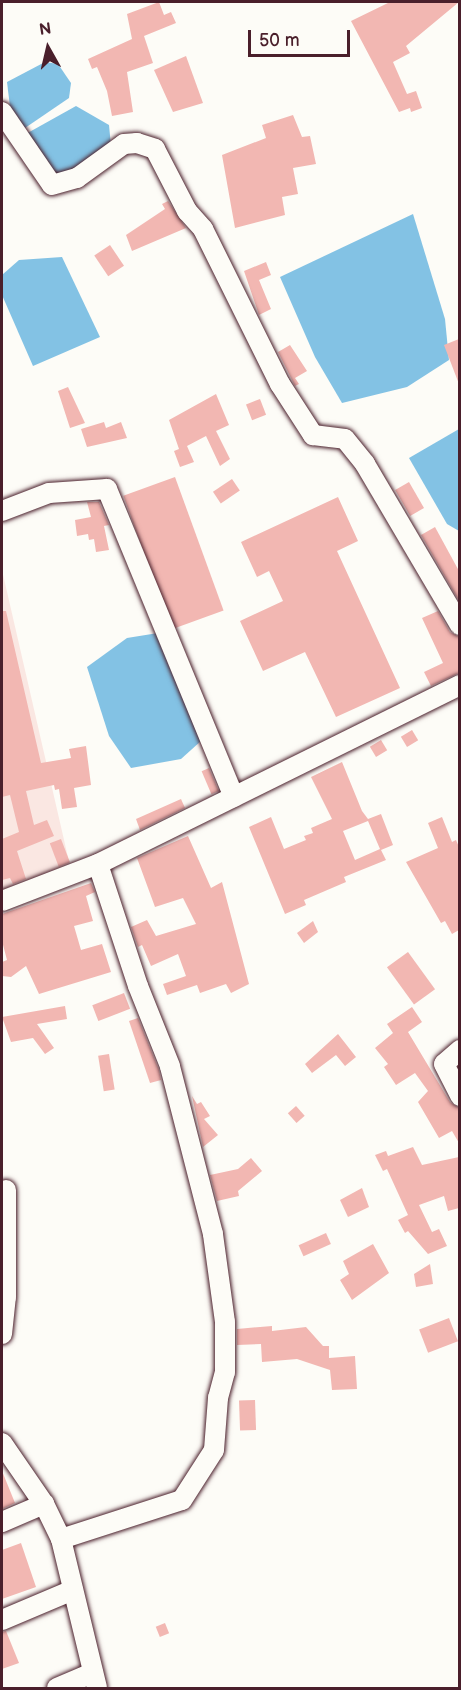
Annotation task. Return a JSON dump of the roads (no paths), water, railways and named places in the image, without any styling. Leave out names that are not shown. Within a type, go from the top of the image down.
[{"type":"street","points":[[2,112],[52,185],[77,178],[124,144],[137,143],[155,149],[187,211],[203,229],[280,384],[313,435],[345,440],[365,464],[459,625]]},
{"type":"street","points":[[2,511],[49,494],[107,489],[234,798]]},
{"type":"street","points":[[2,901],[98,864],[457,693]]},
{"type":"street","points":[[61,1539],[182,1500],[214,1450],[218,1398],[225,1372],[225,1322],[213,1234],[187,1127],[156,1025],[138,986],[98,864]]},
{"type":"street","points":[[459,1050],[444,1064],[459,1096]]},
{"type":"street","points":[[2,1335],[6,1297],[6,1190]]},
{"type":"street","points":[[2,1443],[44,1504],[61,1539],[95,1681],[57,1689]]},
{"type":"street","points":[[2,1522],[44,1504]]},
{"type":"street","points":[[2,1620],[73,1590]]},
{"type":"water","points":[[45,62],[58,64],[71,83],[69,98],[25,128],[16,122],[10,107],[7,82]]},
{"type":"water","points":[[76,106],[109,125],[111,146],[86,168],[57,175],[24,135]]},
{"type":"water","points":[[413,214],[445,319],[449,360],[407,387],[342,403],[315,357],[280,277]]},
{"type":"water","points":[[62,257],[100,337],[33,366],[2,295],[2,275],[19,260]]},
{"type":"water","points":[[459,429],[459,531],[447,524],[409,458]]},
{"type":"water","points":[[158,633],[201,741],[181,759],[131,768],[109,736],[87,667],[127,638]]}]
